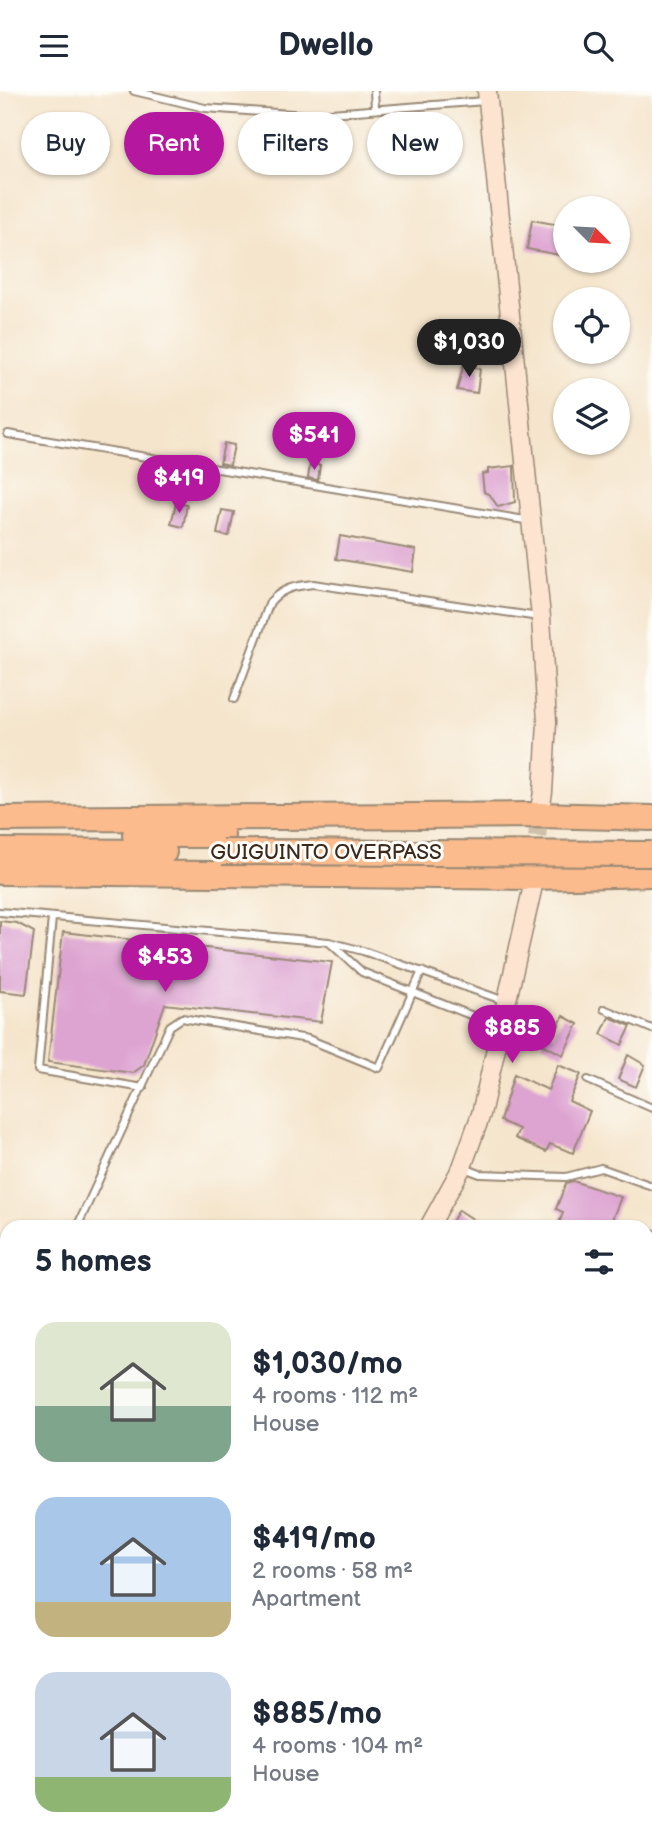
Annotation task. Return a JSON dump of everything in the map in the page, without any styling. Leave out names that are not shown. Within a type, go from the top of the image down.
[{"type":"highway","points":[[0,819],[539,815],[652,818]]},
{"type":"highway","name":"GUIGUINTO OVERPASS","points":[[0,835],[222,844],[652,854]]},
{"type":"highway","name":"GUIGUINTO OVERPASS","points":[[0,851],[222,844],[652,837]]},
{"type":"highway","points":[[0,872],[534,877],[652,874]]},
{"type":"main road","points":[[487,96],[541,617],[547,722],[539,815]]},
{"type":"main road","points":[[433,1220],[462,1167],[481,1114],[534,877]]},
{"type":"lane","points":[[134,91],[205,108],[305,115],[487,96]]},
{"type":"lane","points":[[374,91],[375,108]]},
{"type":"lane","points":[[440,329],[443,343],[452,350],[516,362]]},
{"type":"lane","points":[[8,434],[533,522]]},
{"type":"lane","points":[[234,699],[270,601],[278,593],[294,586],[313,584],[541,617]]},
{"type":"lane","points":[[0,912],[329,942],[422,971],[505,1002]]},
{"type":"lane","points":[[52,918],[38,1070],[143,1088]]},
{"type":"lane","points":[[329,942],[362,972],[500,1027]]},
{"type":"lane","points":[[79,1220],[170,1026],[183,1018],[308,1039],[379,1068],[422,971]]},
{"type":"lane","points":[[604,1009],[652,1029]]},
{"type":"lane","points":[[588,1080],[652,1108]]},
{"type":"lane","points":[[462,1167],[480,1174],[566,1177],[601,1168],[652,1186]]},
{"type":"building","points":[[532,220],[553,224],[553,254],[527,249]]},
{"type":"building","points":[[464,363],[476,364],[475,368],[480,369],[477,393],[457,390]]},
{"type":"building","points":[[224,443],[234,445],[230,465],[220,463]]},
{"type":"building","points":[[310,464],[320,465],[318,480],[308,478]]},
{"type":"building","points":[[514,466],[515,502],[498,507],[490,495],[484,492],[482,474],[488,473],[488,469]]},
{"type":"building","points":[[176,503],[187,505],[183,527],[171,524]]},
{"type":"building","points":[[222,510],[234,512],[229,536],[217,534]]},
{"type":"building","points":[[340,536],[416,550],[413,572],[336,559]]},
{"type":"building","points":[[0,921],[17,923],[34,932],[26,994],[0,991]]},
{"type":"building","points":[[63,932],[332,962],[321,1022],[165,1004],[144,1065],[133,1073],[48,1062]]},
{"type":"building","points":[[563,1016],[578,1024],[563,1055],[542,1044],[547,1032],[554,1035]]},
{"type":"building","points":[[609,1017],[631,1026],[622,1045],[601,1034]]},
{"type":"building","points":[[628,1055],[645,1065],[636,1087],[618,1079]]},
{"type":"building","points":[[558,1065],[581,1074],[569,1101],[590,1111],[573,1153],[550,1144],[546,1152],[515,1138],[519,1129],[500,1121],[514,1074],[548,1090]]},
{"type":"building","points":[[573,1181],[621,1197],[612,1220],[560,1220],[563,1212],[556,1209],[566,1183]]},
{"type":"building","points":[[459,1210],[474,1220],[453,1220]]},
{"type":"tunnel","points":[[535,864],[539,815]]}]
